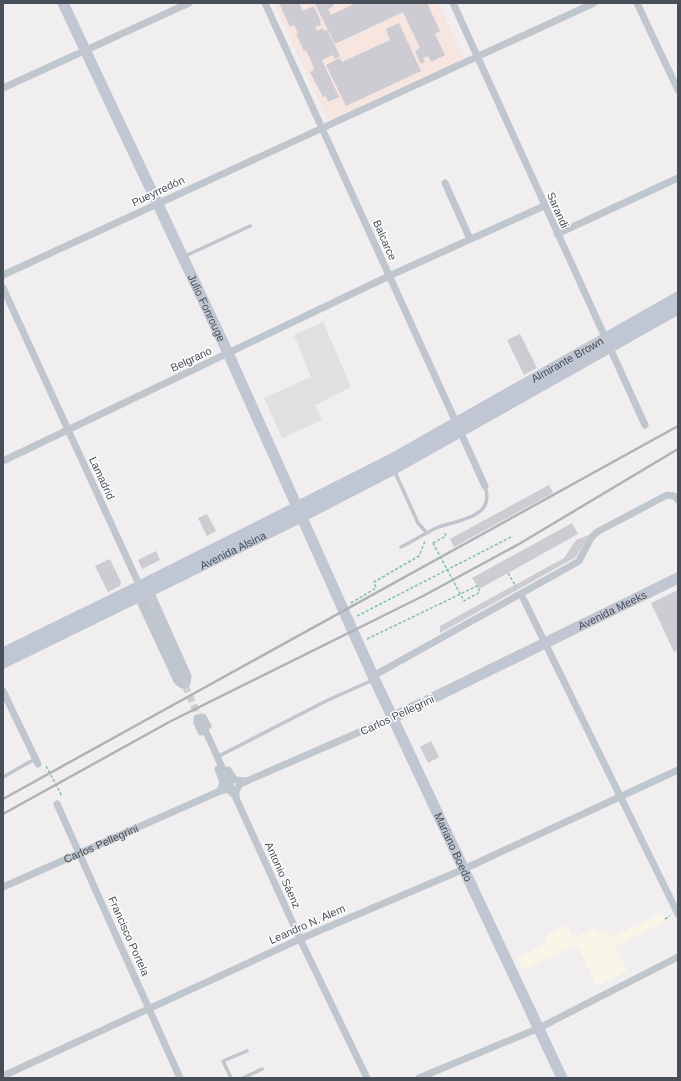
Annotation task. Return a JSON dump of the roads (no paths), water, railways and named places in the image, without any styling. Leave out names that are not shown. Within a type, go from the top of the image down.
[{"type":"street","name":"Julio Fonrouge","points":[[63,3],[86,49],[228,354],[346,614]]},
{"type":"street","points":[[3,88],[189,3]]},
{"type":"street","name":"Balcarce","points":[[265,3],[485,486]]},
{"type":"street","name":"Sarandi","points":[[453,3],[544,206],[645,425]]},
{"type":"street","name":"Pueyrredón","points":[[3,276],[594,3]]},
{"type":"street","points":[[637,3],[678,90]]},
{"type":"street","points":[[557,234],[678,178]]},
{"type":"street","points":[[445,183],[470,239]]},
{"type":"street","name":"Belgrano","points":[[3,461],[389,276],[544,206]]},
{"type":"street","name":"Lamadrid","points":[[3,288],[181,676]]},
{"type":"street","name":"Almirante Brown","points":[[458,428],[607,342],[678,297]]},
{"type":"street","name":"Almirante Brown","points":[[607,342],[678,309]]},
{"type":"street","name":"Avenida Alsina","points":[[3,663],[392,464],[458,428]]},
{"type":"street","points":[[374,677],[579,561],[591,538],[597,532],[666,495],[676,498]]},
{"type":"street","name":"Avenida Meeks","points":[[546,644],[678,578]]},
{"type":"street","name":"Avenida Alsina","points":[[3,653],[143,592]]},
{"type":"street","name":"Lamadrid","points":[[143,592],[188,676],[188,683],[182,685],[176,681],[143,592]]},
{"type":"street","points":[[520,594],[678,914]]},
{"type":"street","name":"Mariano Boedo","points":[[346,614],[358,643],[562,1078]]},
{"type":"street","name":"Carlos Pellegrini","points":[[246,781],[394,717],[546,644]]},
{"type":"street","points":[[3,691],[36,762]]},
{"type":"street","points":[[220,791],[223,782],[221,776],[196,723],[197,718],[201,716],[205,719],[233,778],[246,781]]},
{"type":"street","name":"Antonio Sáenz","points":[[202,723],[300,939],[367,1078]]},
{"type":"street","name":"Leandro N. Alem","points":[[3,1076],[300,939],[464,869],[678,770]]},
{"type":"street","points":[[236,797],[237,788],[246,781]]},
{"type":"street","points":[[220,791],[228,789],[236,797]]},
{"type":"street","name":"Carlos Pellegrini","points":[[3,887],[220,791]]},
{"type":"street","name":"Francisco Portela","points":[[57,804],[180,1078]]},
{"type":"street","points":[[420,1078],[538,1028],[678,957]]},
{"type":"lane","points":[[182,258],[250,226]]},
{"type":"lane","points":[[392,464],[418,523],[427,533]]},
{"type":"lane","points":[[401,547],[438,528],[460,522],[480,510],[487,500],[488,494],[485,486]]},
{"type":"lane","points":[[221,755],[374,677]]},
{"type":"lane","points":[[3,777],[36,762]]},
{"type":"lane","points":[[231,1078],[223,1061],[247,1051]]},
{"type":"lane","points":[[243,1078],[262,1069]]},
{"type":"tunnel","points":[[181,676],[201,722]]},
{"type":"railway","points":[[3,799],[678,426]]},
{"type":"railway","points":[[3,814],[171,721],[423,596],[519,544],[678,449]]}]
